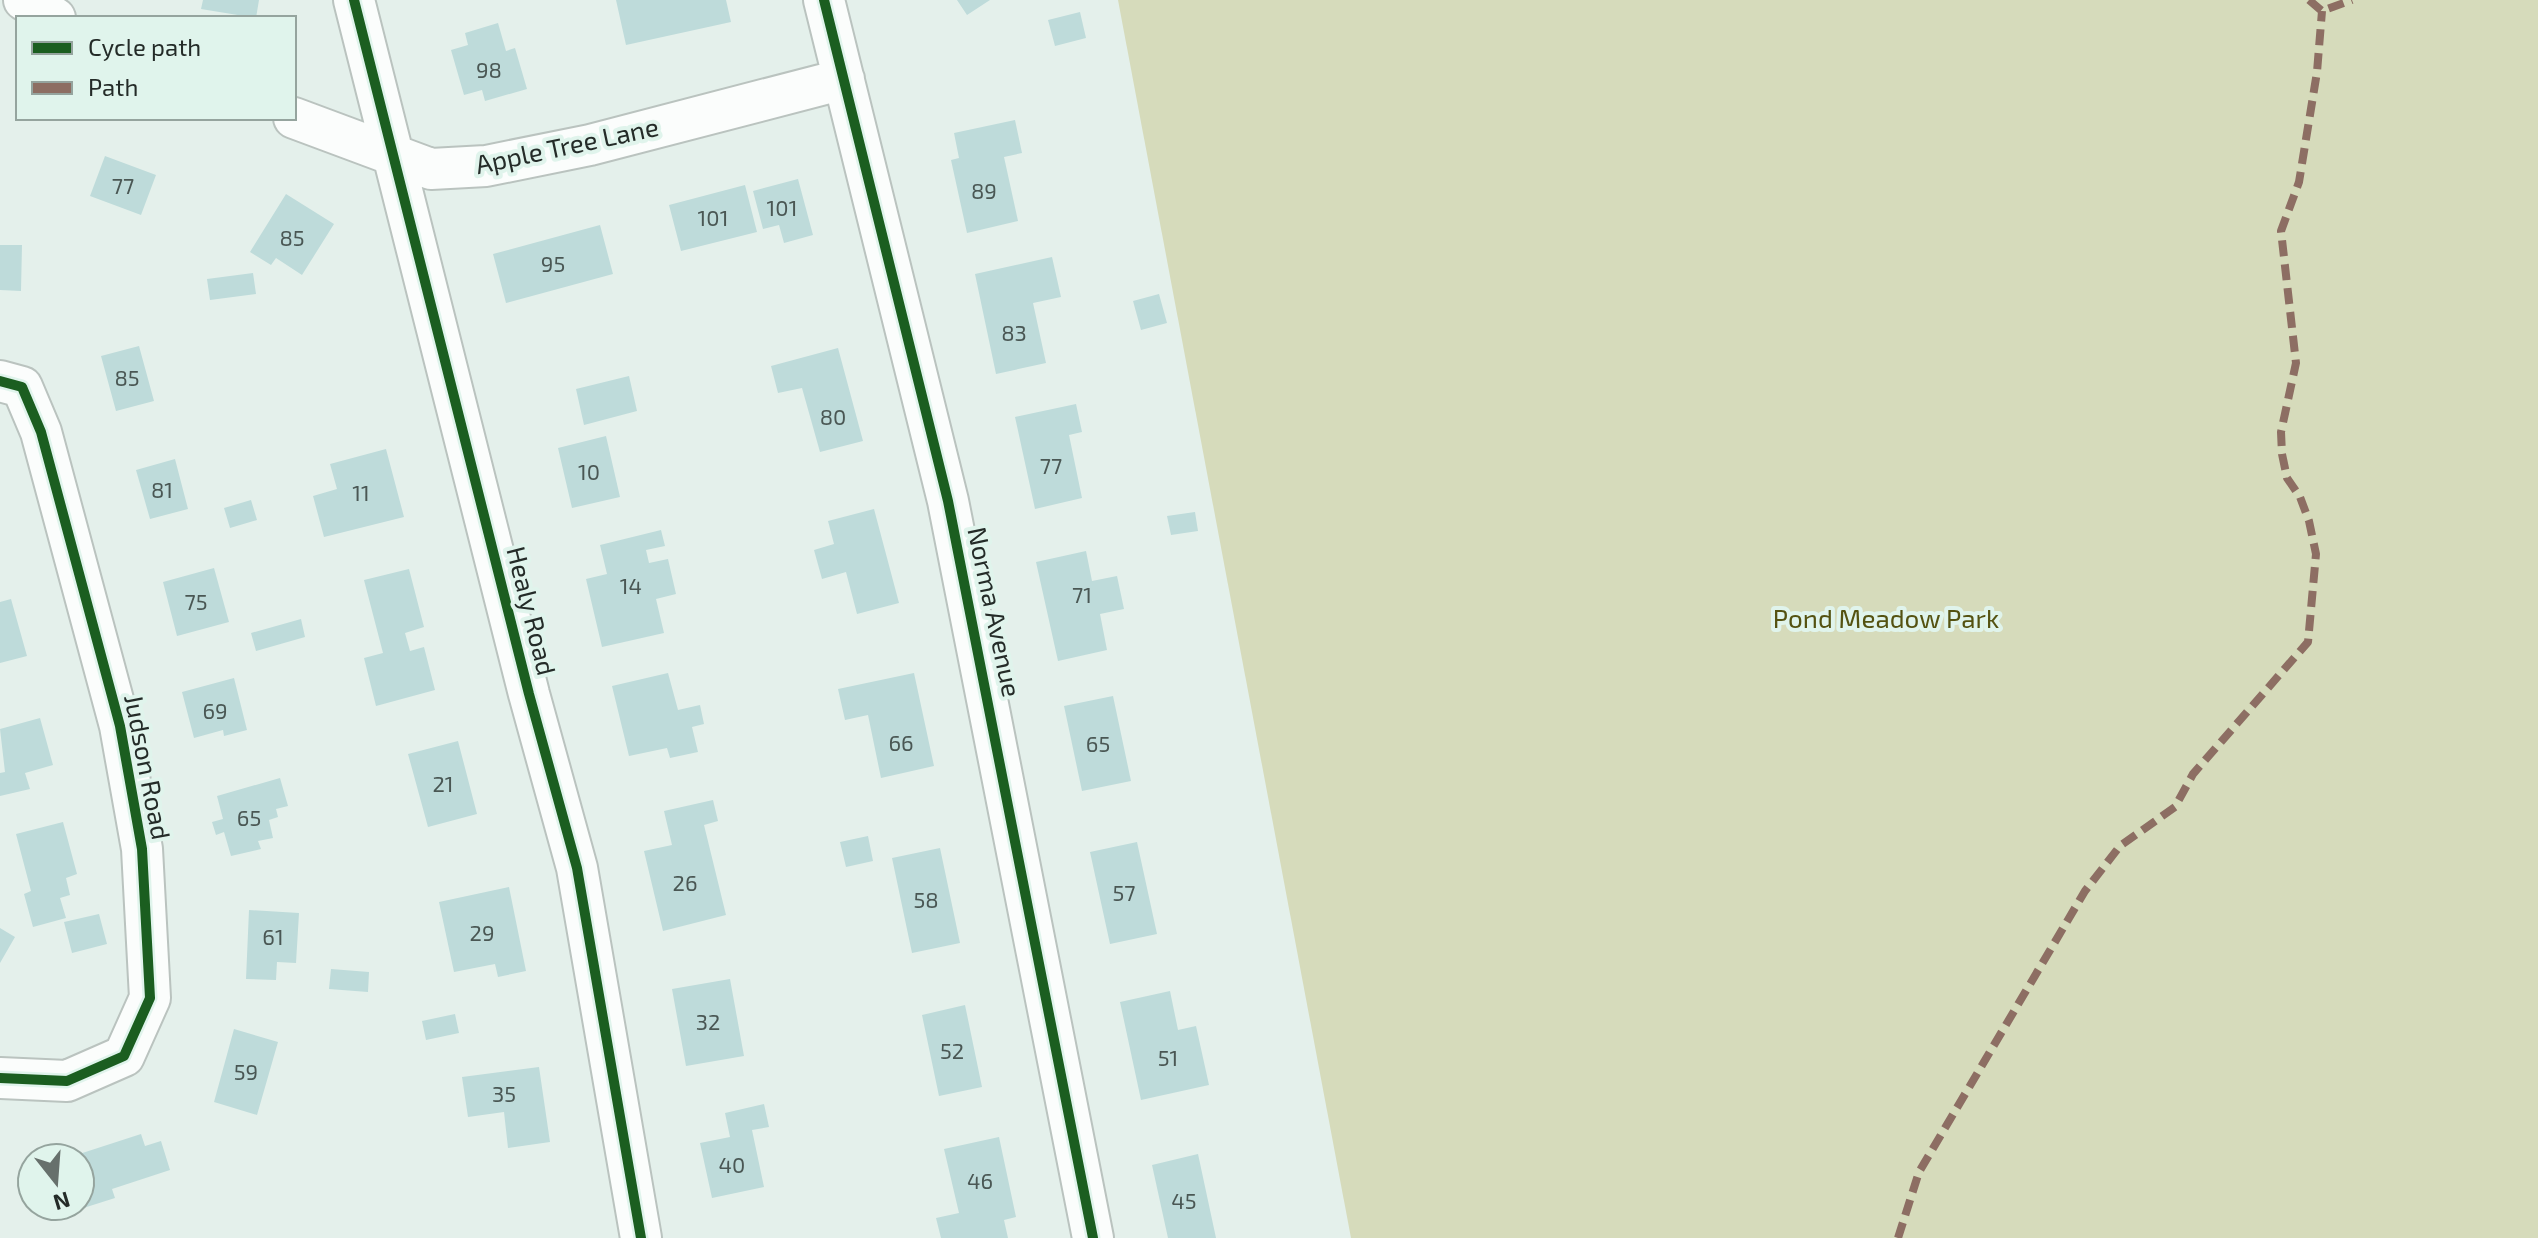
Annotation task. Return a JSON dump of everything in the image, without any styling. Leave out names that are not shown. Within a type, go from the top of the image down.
[{"type":"street","points":[[24,0],[52,16]]},
{"type":"street","name":"Healy Road","points":[[354,0],[390,152],[577,868],[641,1238]]},
{"type":"street","name":"Norma Avenue","points":[[824,0],[948,501],[1093,1238]]},
{"type":"street","name":"Apple Tree Lane","points":[[296,119],[431,169],[486,166],[590,145],[844,79]]},
{"type":"street","name":"Judson Road","points":[[0,381],[22,387],[41,432],[120,726],[142,849],[150,998],[124,1056],[67,1081],[0,1078]]},
{"type":"green space","name":"Pond Meadow Park","points":[[1118,0],[2538,0],[2538,1238],[1351,1238]]},
{"type":"building","points":[[203,0],[259,0],[256,16],[201,9]]},
{"type":"building","points":[[616,0],[726,0],[731,22],[626,45]]},
{"type":"building","points":[[957,0],[990,0],[967,15]]},
{"type":"building","points":[[1080,12],[1086,38],[1055,46],[1048,20]]},
{"type":"building","points":[[498,23],[506,51],[515,48],[527,89],[485,101],[482,90],[464,95],[451,50],[468,45],[465,33]]},
{"type":"building","points":[[1015,120],[1022,153],[1004,157],[1018,221],[967,233],[951,160],[959,158],[954,133]]},
{"type":"building","points":[[105,156],[156,175],[141,215],[90,196]]},
{"type":"building","points":[[798,179],[813,235],[784,243],[779,225],[763,229],[753,191]]},
{"type":"building","points":[[745,185],[757,232],[681,251],[669,205]]},
{"type":"building","points":[[286,194],[334,224],[302,275],[276,258],[271,265],[250,252]]},
{"type":"building","points":[[600,225],[613,274],[506,303],[493,254]]},
{"type":"building","points":[[0,245],[22,245],[21,291],[0,290]]},
{"type":"building","points":[[1052,257],[1061,297],[1033,303],[1046,363],[996,374],[975,274]]},
{"type":"building","points":[[253,273],[256,294],[210,300],[207,279]]},
{"type":"building","points":[[1159,294],[1167,323],[1141,330],[1133,301]]},
{"type":"building","points":[[139,346],[154,401],[116,411],[101,356]]},
{"type":"building","points":[[838,348],[863,441],[820,452],[802,388],[778,393],[771,366]]},
{"type":"building","points":[[629,376],[637,411],[584,425],[576,389]]},
{"type":"building","points":[[1076,404],[1082,432],[1069,435],[1082,498],[1035,509],[1015,417]]},
{"type":"building","points":[[606,436],[620,497],[572,508],[558,448]]},
{"type":"building","points":[[386,449],[404,517],[324,537],[313,496],[337,489],[330,464]]},
{"type":"building","points":[[175,459],[188,509],[150,519],[136,470]]},
{"type":"building","points":[[251,500],[257,520],[230,528],[224,508]]},
{"type":"building","points":[[874,509],[899,603],[857,614],[846,572],[822,579],[814,550],[834,544],[828,521]]},
{"type":"building","points":[[1195,512],[1198,531],[1171,535],[1167,516]]},
{"type":"building","points":[[661,530],[665,546],[646,550],[649,563],[668,559],[676,594],[656,599],[664,633],[602,647],[586,579],[607,574],[600,545]]},
{"type":"building","points":[[1086,551],[1092,581],[1117,576],[1124,609],[1100,614],[1107,650],[1058,661],[1036,562]]},
{"type":"building","points":[[214,568],[229,622],[177,636],[163,582]]},
{"type":"building","points":[[409,569],[424,627],[405,633],[410,651],[424,647],[435,690],[376,706],[364,658],[383,653],[364,580]]},
{"type":"building","points":[[11,599],[27,656],[0,663],[0,602]]},
{"type":"building","points":[[301,619],[305,637],[256,651],[251,633]]},
{"type":"building","points":[[668,673],[678,710],[700,705],[704,724],[692,727],[698,752],[670,758],[667,748],[629,756],[612,686]]},
{"type":"building","points":[[914,673],[934,766],[881,778],[868,715],[845,720],[838,689]]},
{"type":"building","points":[[234,678],[247,730],[224,736],[223,730],[194,738],[182,692]]},
{"type":"building","points":[[1113,696],[1131,781],[1082,791],[1064,706]]},
{"type":"building","points":[[40,718],[53,765],[25,773],[30,789],[0,796],[0,773],[5,772],[0,729]]},
{"type":"building","points":[[458,741],[477,814],[428,827],[408,754]]},
{"type":"building","points":[[280,778],[288,806],[276,809],[278,817],[269,820],[273,838],[258,841],[261,849],[231,856],[224,832],[216,835],[212,822],[223,819],[217,796]]},
{"type":"building","points":[[713,800],[718,821],[704,825],[726,915],[663,931],[644,851],[672,845],[664,811]]},
{"type":"building","points":[[63,822],[77,874],[66,878],[70,895],[60,898],[66,918],[33,927],[24,894],[31,891],[16,834]]},
{"type":"building","points":[[868,836],[873,861],[846,867],[840,842]]},
{"type":"building","points":[[1137,842],[1157,934],[1110,944],[1090,852]]},
{"type":"building","points":[[940,848],[960,943],[912,953],[892,858]]},
{"type":"building","points":[[509,887],[526,971],[498,977],[495,964],[454,972],[439,902]]},
{"type":"building","points":[[249,910],[299,913],[296,963],[277,962],[276,980],[246,979]]},
{"type":"building","points":[[99,914],[107,944],[72,953],[64,922]]},
{"type":"building","points":[[0,928],[15,937],[0,963]]},
{"type":"building","points":[[331,969],[369,972],[368,992],[329,989]]},
{"type":"building","points":[[730,979],[744,1056],[686,1066],[672,989]]},
{"type":"building","points":[[1170,991],[1178,1030],[1196,1026],[1209,1085],[1141,1100],[1120,1002]]},
{"type":"building","points":[[965,1005],[982,1087],[939,1096],[922,1015]]},
{"type":"building","points":[[455,1014],[459,1033],[426,1040],[422,1021]]},
{"type":"building","points":[[234,1029],[278,1042],[257,1115],[214,1102]]},
{"type":"building","points":[[539,1067],[550,1142],[508,1148],[504,1112],[468,1117],[462,1077]]},
{"type":"building","points":[[764,1104],[769,1127],[752,1130],[764,1187],[712,1198],[700,1143],[730,1137],[725,1113]]},
{"type":"building","points":[[141,1134],[145,1146],[161,1141],[170,1170],[112,1189],[115,1198],[96,1204],[96,1149]]},
{"type":"building","points":[[999,1137],[1016,1217],[1004,1220],[1008,1238],[941,1238],[936,1218],[959,1213],[944,1149]]},
{"type":"building","points":[[1198,1154],[1216,1238],[1168,1238],[1152,1165]]},
{"type":"marked path","points":[[2309,0],[2322,11],[2352,0]]},
{"type":"marked path","points":[[1898,1238],[1919,1172],[2085,891],[2120,846],[2175,807],[2193,774],[2308,642],[2316,554],[2309,521],[2300,497],[2287,478],[2282,454],[2281,432],[2296,363],[2281,231],[2299,182],[2317,72],[2322,11]]},
{"type":"cycle path","points":[[354,0],[529,694],[577,868],[641,1238]]},
{"type":"cycle path","points":[[824,0],[948,501],[1093,1238]]},
{"type":"cycle path","points":[[0,381],[22,387],[41,432],[120,726],[142,849],[150,998],[124,1056],[67,1081],[0,1078]]}]
